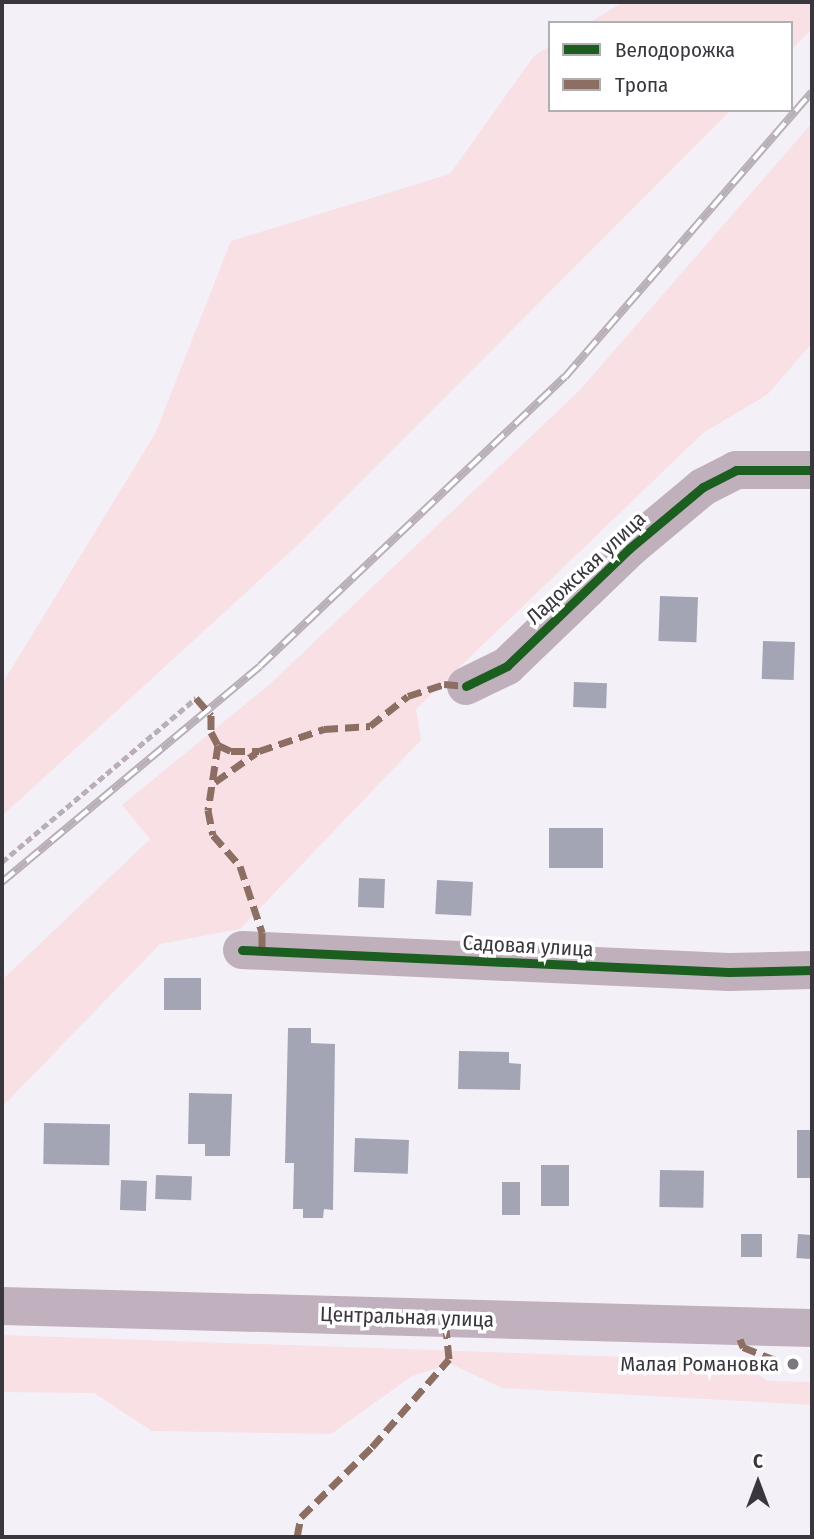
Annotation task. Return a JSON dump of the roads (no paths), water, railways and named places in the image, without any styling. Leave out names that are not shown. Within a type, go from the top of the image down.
[{"type":"main road","name":"Центральная улица","points":[[2,1306],[812,1328]]},
{"type":"street","name":"Ладожская улица","points":[[466,686],[508,666],[630,548],[702,487],[736,470],[812,470]]},
{"type":"street","name":"Садовая улица","points":[[242,950],[729,972],[812,970]]},
{"type":"railway","points":[[2,882],[260,666],[565,377],[812,92]]},
{"type":"place","name":"Малая Романовка","points":[[793,1364]]}]
